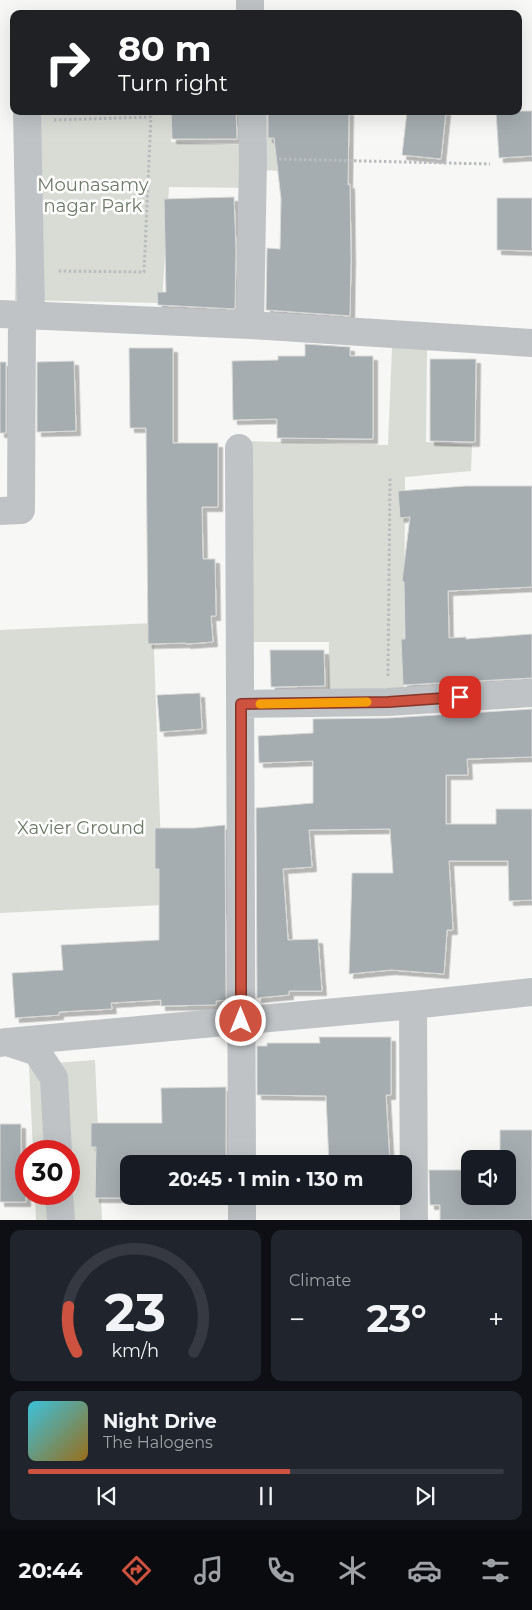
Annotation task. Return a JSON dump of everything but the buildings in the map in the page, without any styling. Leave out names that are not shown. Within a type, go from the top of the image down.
[{"type":"street","points":[[250,325],[252,115]]},
{"type":"street","points":[[0,511],[21,510],[18,315],[29,271],[27,116]]},
{"type":"street","points":[[18,315],[250,325],[532,342]]},
{"type":"street","points":[[239,448],[242,1155]]},
{"type":"street","points":[[241,704],[388,702],[532,693]]},
{"type":"street","points":[[4,1042],[413,1005],[532,992]]},
{"type":"street","points":[[413,1005],[414,1220]]},
{"type":"street","points":[[4,1042],[37,1052],[54,1078],[57,1140]]},
{"type":"street","points":[[60,1205],[61,1220]]},
{"type":"street","points":[[242,1205],[242,1220]]},
{"type":"path","points":[[27,116],[151,117],[144,272],[29,271]]},
{"type":"path","points":[[253,159],[490,164]]},
{"type":"path","points":[[388,702],[390,478]]},
{"type":"green space","name":"Mounasamy nagar Park","points":[[18,115],[172,115],[171,142],[240,145],[241,115],[317,115],[317,173],[262,170],[261,188],[169,187],[162,303],[15,300]]},
{"type":"green space","points":[[392,348],[427,348],[426,442],[472,445],[471,471],[405,477],[404,695],[328,693],[329,642],[246,642],[244,441],[388,445]]},
{"type":"green space","name":"Xavier Ground","points":[[153,623],[163,905],[0,913],[0,630]]},
{"type":"green space","points":[[95,1060],[102,1220],[36,1220],[35,1205],[80,1205],[80,1140],[32,1140],[29,1065]]},
{"type":"slow traffic","points":[[260,704],[367,702]]},
{"type":"route","points":[[241,1021],[241,704],[388,702],[460,697]]}]
